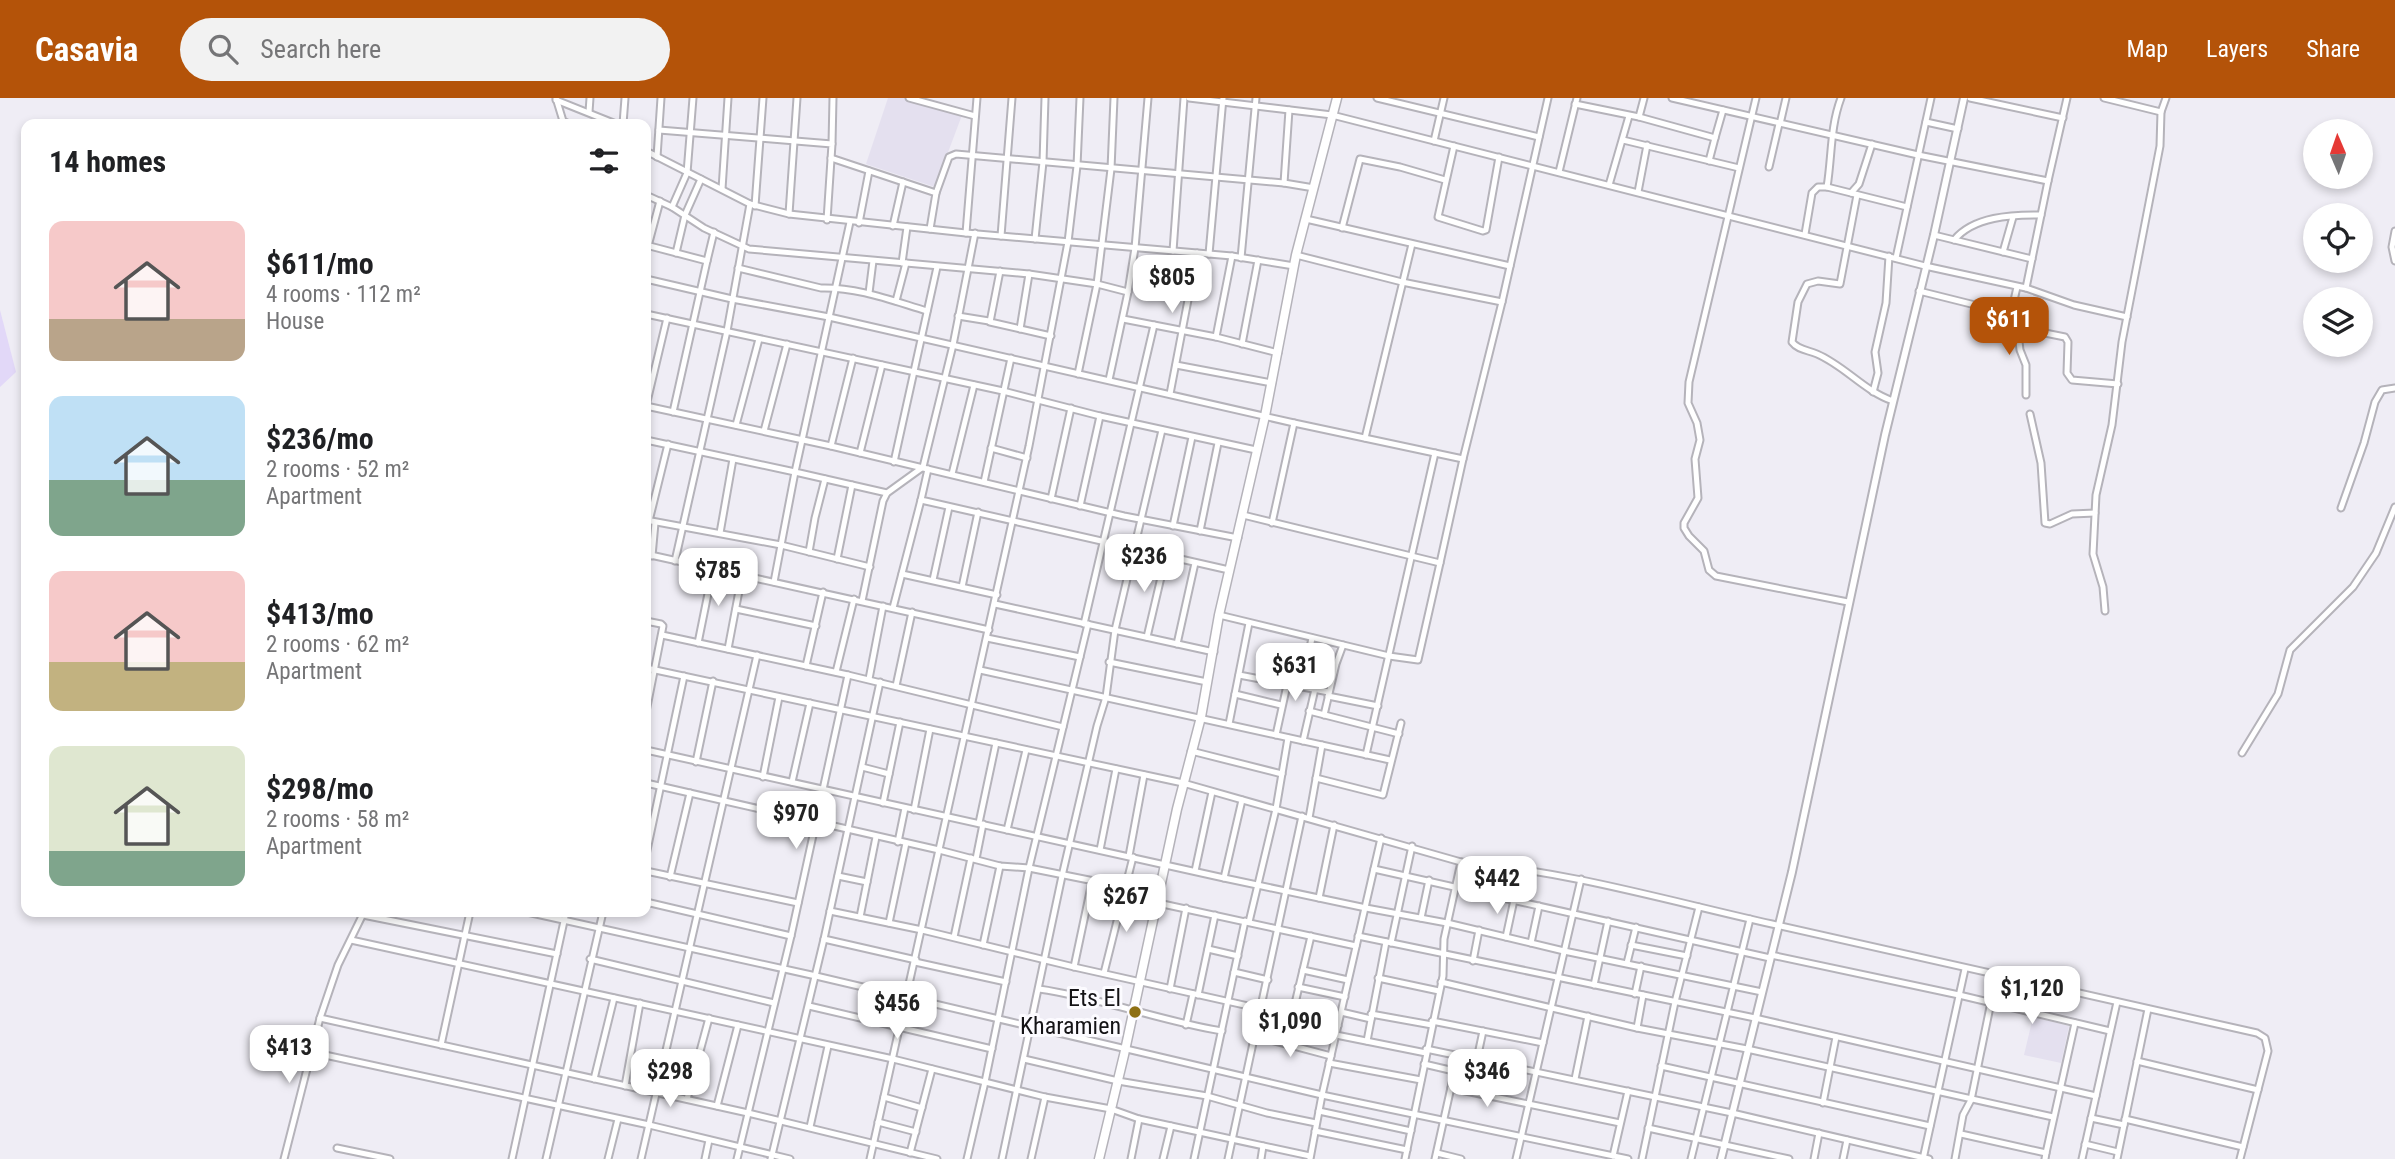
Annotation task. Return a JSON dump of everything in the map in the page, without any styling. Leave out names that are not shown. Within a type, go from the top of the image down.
[{"type":"main road","points":[[1099,1159],[1183,783],[1201,717],[1219,615],[1265,416],[1296,255],[1337,98]]},
{"type":"street","points":[[589,112],[590,98]]},
{"type":"street","points":[[623,119],[625,98]]},
{"type":"street","points":[[657,157],[661,98]]},
{"type":"street","points":[[672,207],[687,173],[693,98]]},
{"type":"street","points":[[722,189],[728,98]]},
{"type":"street","points":[[675,561],[727,331],[752,205],[763,98]]},
{"type":"street","points":[[789,214],[797,98]]},
{"type":"street","points":[[827,220],[834,98]]},
{"type":"street","points":[[909,98],[975,116]]},
{"type":"street","points":[[966,233],[977,98]]},
{"type":"street","points":[[1001,236],[1012,98]]},
{"type":"street","points":[[1035,239],[1043,162],[1045,98]]},
{"type":"street","points":[[870,1159],[1027,458],[1068,242],[1077,166],[1080,98]]},
{"type":"street","points":[[1078,373],[1097,284],[1111,169],[1114,98]]},
{"type":"street","points":[[1109,380],[1135,248],[1148,98]]},
{"type":"street","points":[[1173,251],[1187,98],[1255,101],[1289,110],[1332,116],[1499,157],[1727,216],[2026,288],[2074,304],[2127,317]]},
{"type":"street","points":[[1377,98],[1539,137]]},
{"type":"street","points":[[1434,141],[1444,98]]},
{"type":"street","points":[[1219,615],[1389,656],[1414,661],[1420,657],[1462,459],[1502,302],[1548,98]]},
{"type":"street","points":[[1639,117],[1644,98]]},
{"type":"street","points":[[1672,98],[1918,155],[2048,181]]},
{"type":"street","points":[[1756,98],[1689,382],[1688,403],[1697,423],[1700,440],[1695,459],[1698,499],[1684,523],[1684,528],[1704,551],[1709,570],[1716,576],[1849,602]]},
{"type":"street","points":[[1769,167],[1786,98]]},
{"type":"street","points":[[1827,187],[1831,163],[1831,135],[1841,98]]},
{"type":"street","points":[[1873,392],[1878,373],[1875,352],[1886,303],[1892,257],[1907,207],[1931,98]]},
{"type":"street","points":[[1721,1159],[1771,956],[1893,401],[1964,98]]},
{"type":"street","points":[[1970,98],[2063,118]]},
{"type":"street","points":[[2026,288],[2067,98]]},
{"type":"street","points":[[2104,98],[2161,112]]},
{"type":"street","points":[[2105,611],[2103,587],[2093,554],[2097,490],[2112,425],[2127,317],[2160,146],[2161,112],[2166,98]]},
{"type":"street","points":[[556,99],[605,119]]},
{"type":"street","points":[[556,99],[562,119]]},
{"type":"street","points":[[1209,254],[1222,100]]},
{"type":"street","points":[[1241,258],[1255,101]]},
{"type":"street","points":[[1559,172],[1576,101],[1715,138]]},
{"type":"street","points":[[1284,183],[1289,110]]},
{"type":"street","points":[[1709,161],[1723,110]]},
{"type":"street","points":[[1609,185],[1629,116]]},
{"type":"street","points":[[1926,122],[1958,129]]},
{"type":"street","points":[[659,130],[832,144]]},
{"type":"street","points":[[1623,140],[1739,168]]},
{"type":"street","points":[[1871,144],[1854,194],[1840,284],[1818,281],[1807,284],[1801,292],[1792,342],[1796,347],[1829,361],[1873,392],[1893,401]]},
{"type":"street","points":[[1638,192],[1647,145]]},
{"type":"street","points":[[1454,146],[1437,215],[1439,219],[1485,231],[1499,157]]},
{"type":"street","points":[[651,154],[752,205],[789,214],[827,220],[1232,256],[1294,266]]},
{"type":"street","points":[[930,229],[936,193],[951,155],[1284,183],[1314,188]]},
{"type":"street","points":[[831,158],[936,193]]},
{"type":"street","points":[[1342,228],[1360,159],[1445,180]]},
{"type":"street","points":[[859,223],[869,171]]},
{"type":"street","points":[[676,253],[685,215],[701,179]]},
{"type":"street","points":[[893,226],[903,182]]},
{"type":"street","points":[[1805,234],[1813,190],[1818,187],[1907,207]]},
{"type":"street","points":[[651,197],[714,233],[749,249],[1029,274],[1097,284],[1128,292]]},
{"type":"street","points":[[651,231],[660,201]]},
{"type":"street","points":[[1954,240],[1973,225],[2013,216],[2041,215]]},
{"type":"street","points":[[2003,252],[2013,216]]},
{"type":"street","points":[[1306,219],[1510,266]]},
{"type":"street","points":[[774,582],[795,472],[850,222]]},
{"type":"street","points":[[896,302],[904,263],[907,227]]},
{"type":"street","points":[[2395,231],[2392,247],[2395,261]]},
{"type":"street","points":[[673,412],[714,233]]},
{"type":"street","points":[[893,608],[921,500],[975,233]]},
{"type":"street","points":[[1934,235],[2032,259]]},
{"type":"street","points":[[1366,438],[1412,244]]},
{"type":"street","points":[[651,246],[707,261]]},
{"type":"street","points":[[1170,394],[1197,253]]},
{"type":"street","points":[[1296,255],[1402,282],[1502,302]]},
{"type":"street","points":[[1216,337],[1232,256]]},
{"type":"street","points":[[1242,344],[1258,260]]},
{"type":"street","points":[[869,293],[873,261]]},
{"type":"street","points":[[894,462],[937,267]]},
{"type":"street","points":[[738,268],[821,288],[835,287],[869,293],[927,311]]},
{"type":"street","points":[[989,321],[1000,271]]},
{"type":"street","points":[[1020,329],[1029,274]]},
{"type":"street","points":[[651,280],[829,317],[1462,459]]},
{"type":"street","points":[[2017,287],[2013,315],[2026,365],[2026,395]]},
{"type":"street","points":[[1919,291],[2031,321],[2035,331],[2067,339],[2066,369],[2072,380],[2118,384]]},
{"type":"street","points":[[651,315],[945,378],[1256,450]]},
{"type":"street","points":[[958,316],[1051,336]]},
{"type":"street","points":[[651,385],[667,318]]},
{"type":"street","points":[[1123,319],[1216,337],[1278,353]]},
{"type":"street","points":[[967,1159],[1029,868],[1080,657],[1103,543],[1154,325]]},
{"type":"street","points":[[736,425],[759,339]]},
{"type":"street","points":[[764,431],[787,344]]},
{"type":"street","points":[[831,446],[853,358]]},
{"type":"street","points":[[984,482],[1011,358]]},
{"type":"street","points":[[860,453],[882,365]]},
{"type":"street","points":[[1176,365],[1272,383]]},
{"type":"street","points":[[952,474],[974,385]]},
{"type":"street","points":[[2341,508],[2375,402],[2382,390],[2395,388]]},
{"type":"street","points":[[651,407],[831,446],[1142,520],[1238,538]]},
{"type":"street","points":[[1051,499],[1071,408]]},
{"type":"street","points":[[2030,414],[2041,463],[2045,523],[2050,524],[2071,514],[2095,513]]},
{"type":"street","points":[[1080,506],[1100,416]]},
{"type":"street","points":[[1272,523],[1294,423]]},
{"type":"street","points":[[1002,1159],[1062,876],[1106,697],[1115,631],[1162,430]]},
{"type":"street","points":[[1172,526],[1192,437]]},
{"type":"street","points":[[651,441],[887,493]]},
{"type":"street","points":[[1200,531],[1218,443]]},
{"type":"street","points":[[651,517],[668,444]]},
{"type":"street","points":[[991,448],[1027,458]]},
{"type":"street","points":[[1366,755],[1435,453]]},
{"type":"street","points":[[720,533],[733,458]]},
{"type":"street","points":[[862,601],[881,508],[887,493],[926,468]]},
{"type":"street","points":[[809,552],[825,479]]},
{"type":"street","points":[[837,559],[852,485]]},
{"type":"street","points":[[921,500],[1229,570]]},
{"type":"street","points":[[933,580],[949,507]]},
{"type":"street","points":[[2242,753],[2278,694],[2290,650],[2353,587],[2376,553],[2395,507]]},
{"type":"street","points":[[962,587],[978,512]]},
{"type":"street","points":[[1243,515],[1440,563]]},
{"type":"street","points":[[651,521],[781,545],[870,567]]},
{"type":"street","points":[[651,555],[989,630]]},
{"type":"street","points":[[1147,637],[1166,556]]},
{"type":"street","points":[[1177,644],[1195,563]]},
{"type":"street","points":[[698,643],[713,569]]},
{"type":"street","points":[[902,574],[997,595]]},
{"type":"street","points":[[728,649],[742,575]]},
{"type":"street","points":[[806,666],[824,592]]},
{"type":"street","points":[[836,672],[854,599]]},
{"type":"street","points":[[995,604],[1213,652]]},
{"type":"street","points":[[869,680],[883,606]]},
{"type":"street","points":[[736,609],[816,626]]},
{"type":"street","points":[[896,686],[912,612]]},
{"type":"street","points":[[651,622],[663,625],[651,689]]},
{"type":"street","points":[[1229,724],[1249,623]]},
{"type":"street","points":[[662,635],[880,682],[1063,727]]},
{"type":"street","points":[[987,638],[1080,657]]},
{"type":"street","points":[[1302,687],[1312,638]]},
{"type":"street","points":[[1324,715],[1343,645]]},
{"type":"street","points":[[641,1159],[757,655]]},
{"type":"street","points":[[1109,662],[1208,682]]},
{"type":"street","points":[[1276,735],[1291,667]]},
{"type":"street","points":[[651,669],[1183,783],[1461,862],[1581,879],[2262,1036],[2267,1042],[2268,1051],[2240,1159]]},
{"type":"street","points":[[980,670],[1390,760]]},
{"type":"street","points":[[1239,674],[1315,689],[1378,706]]},
{"type":"street","points":[[737,1159],[791,936],[848,675]]},
{"type":"street","points":[[651,832],[684,676]]},
{"type":"street","points":[[696,762],[713,681]]},
{"type":"street","points":[[771,1157],[816,976],[880,682]]},
{"type":"street","points":[[1303,741],[1315,689]]},
{"type":"street","points":[[1235,694],[1281,705]]},
{"type":"street","points":[[764,777],[779,696]]},
{"type":"street","points":[[792,782],[810,703]]},
{"type":"street","points":[[1309,711],[1399,734]]},
{"type":"street","points":[[883,803],[900,722]]},
{"type":"street","points":[[1316,778],[1383,795],[1401,723]]},
{"type":"street","points":[[914,810],[930,729]]},
{"type":"street","points":[[1194,1159],[1234,972],[1276,809],[1288,738]]},
{"type":"street","points":[[954,937],[974,859],[996,743]]},
{"type":"street","points":[[1228,1159],[1286,891],[1322,745]]},
{"type":"street","points":[[1007,830],[1026,750]]},
{"type":"street","points":[[651,751],[1224,878],[1447,923],[1762,992]]},
{"type":"street","points":[[1191,751],[1282,774]]},
{"type":"street","points":[[862,768],[889,774]]},
{"type":"street","points":[[1100,850],[1116,769]]},
{"type":"street","points":[[1104,974],[1126,888],[1144,775]]},
{"type":"street","points":[[651,784],[1000,866],[1029,868],[1126,888],[1186,908],[1356,946]]},
{"type":"street","points":[[1195,871],[1212,792]]},
{"type":"street","points":[[670,877],[690,793]]},
{"type":"street","points":[[1224,878],[1242,800]]},
{"type":"street","points":[[898,842],[905,808]]},
{"type":"street","points":[[1319,898],[1334,825]]},
{"type":"street","points":[[860,917],[876,837]]},
{"type":"street","points":[[351,940],[892,1059],[1310,1158],[1322,1094],[1381,838]]},
{"type":"street","points":[[889,923],[906,843]]},
{"type":"street","points":[[1367,1041],[1378,978],[1397,914],[1412,846]]},
{"type":"street","points":[[1405,1159],[1444,969],[1447,923],[1461,862]]},
{"type":"street","points":[[1485,893],[1490,864]]},
{"type":"street","points":[[983,945],[1000,866]]},
{"type":"street","points":[[1374,869],[1742,951],[1991,1002],[2110,1031]]},
{"type":"street","points":[[651,872],[798,903]]},
{"type":"street","points":[[838,876],[867,882]]},
{"type":"street","points":[[1516,1159],[1581,879]]},
{"type":"street","points":[[1421,918],[1429,880]]},
{"type":"street","points":[[1074,967],[1092,882]]},
{"type":"street","points":[[1506,937],[1514,900]]},
{"type":"street","points":[[651,903],[791,936]]},
{"type":"street","points":[[1531,943],[1539,906]]},
{"type":"street","points":[[1642,1159],[1675,1002],[1699,907]]},
{"type":"street","points":[[1170,989],[1186,908]]},
{"type":"street","points":[[830,911],[1338,1026]]},
{"type":"street","points":[[1186,1025],[1215,915]]},
{"type":"street","points":[[284,1159],[320,1018],[338,965],[362,917]]},
{"type":"street","points":[[382,917],[557,954]]},
{"type":"street","points":[[441,1045],[469,917]]},
{"type":"street","points":[[550,917],[1414,1115],[1628,1159]]},
{"type":"street","points":[[512,1159],[565,917]]},
{"type":"street","points":[[545,1159],[602,917]]},
{"type":"street","points":[[1691,1159],[1750,919]]},
{"type":"street","points":[[1594,985],[1608,921]]},
{"type":"street","points":[[1627,963],[1636,927]]},
{"type":"street","points":[[1473,961],[1479,930]]},
{"type":"street","points":[[1292,1016],[1311,936]]},
{"type":"street","points":[[1358,936],[1755,1018],[2096,1096]]},
{"type":"street","points":[[824,939],[1006,982]]},
{"type":"street","points":[[1631,945],[1687,956]]},
{"type":"street","points":[[1208,949],[1238,956]]},
{"type":"street","points":[[590,959],[774,1003]]},
{"type":"street","points":[[1635,994],[1641,966]]},
{"type":"street","points":[[1336,1035],[1575,1079],[1925,1159],[1965,969]]},
{"type":"street","points":[[1303,970],[1348,980]]},
{"type":"street","points":[[1234,972],[1268,980]]},
{"type":"street","points":[[1378,978],[1439,991]]},
{"type":"street","points":[[1441,982],[1637,1028],[1747,1049],[2053,1117]]},
{"type":"street","points":[[1298,987],[1345,997]]},
{"type":"street","points":[[1039,989],[1133,1009],[1186,1025],[1222,1031]]},
{"type":"street","points":[[1637,1028],[1643,995]]},
{"type":"street","points":[[594,1079],[614,998]]},
{"type":"street","points":[[1955,1159],[1991,1002]]},
{"type":"street","points":[[2082,1159],[2117,1002]]},
{"type":"street","points":[[625,1086],[640,1003]]},
{"type":"street","points":[[809,1006],[992,1049]]},
{"type":"street","points":[[2117,1159],[2148,1009]]},
{"type":"street","points":[[1341,1012],[1483,1031],[1543,1044]]},
{"type":"street","points":[[1575,1079],[1588,1016]]},
{"type":"street","points":[[320,1018],[780,1120],[937,1159]]},
{"type":"street","points":[[687,1099],[709,1018]]},
{"type":"street","points":[[1961,1134],[2046,1156],[2075,1023]]},
{"type":"street","points":[[717,1106],[738,1025]]},
{"type":"street","points":[[1477,1059],[1483,1031]]},
{"type":"street","points":[[1256,1036],[1331,1056]]},
{"type":"street","points":[[1823,1102],[1836,1037]]},
{"type":"street","points":[[810,1127],[828,1046]]},
{"type":"street","points":[[311,1052],[649,1125],[771,1157],[790,1159]]},
{"type":"street","points":[[1458,1056],[1436,1156],[1461,1159]]},
{"type":"street","points":[[1024,1059],[1118,1081],[1207,1096],[1316,1123]]},
{"type":"street","points":[[2137,1061],[2258,1090]]},
{"type":"street","points":[[1329,1063],[1421,1080]]},
{"type":"street","points":[[1423,1064],[1454,1071]]},
{"type":"street","points":[[1661,1066],[1930,1126]]},
{"type":"street","points":[[910,1153],[932,1069]]},
{"type":"street","points":[[1451,1088],[1620,1124]]},
{"type":"street","points":[[1613,1156],[1628,1091]]},
{"type":"street","points":[[884,1097],[922,1108]]},
{"type":"street","points":[[1031,1159],[1045,1097]]},
{"type":"street","points":[[1319,1111],[1411,1131]]},
{"type":"street","points":[[2091,1118],[2125,1122],[2243,1147]]},
{"type":"street","points":[[608,1159],[618,1119]]},
{"type":"street","points":[[1131,1159],[1139,1119]]},
{"type":"street","points":[[878,1122],[916,1132]]},
{"type":"street","points":[[1163,1159],[1171,1126]]},
{"type":"street","points":[[1648,1128],[1789,1159]]},
{"type":"street","points":[[1315,1132],[1407,1150]]},
{"type":"street","points":[[1814,1159],[1819,1133]]},
{"type":"street","points":[[705,1159],[709,1140]]},
{"type":"street","points":[[1843,1159],[1847,1140]]},
{"type":"street","points":[[2085,1144],[2118,1152]]},
{"type":"street","points":[[1261,1159],[1263,1146]]},
{"type":"street","points":[[337,1148],[390,1159]]},
{"type":"shaded area","points":[[888,98],[905,98],[962,115],[935,187],[866,164]]},
{"type":"shaded area","points":[[0,310],[16,372],[0,387]]},
{"type":"shaded area","points":[[2033,1017],[2069,1026],[2061,1063],[2024,1055]]},
{"type":"place","name":"Ets El Kharamien","points":[[1135,1012]]}]
